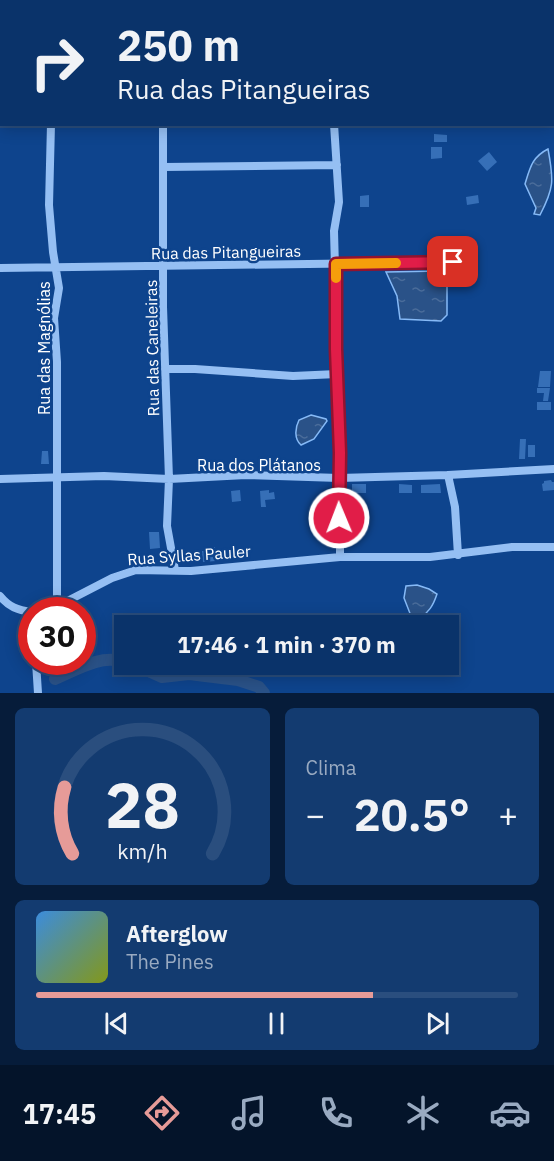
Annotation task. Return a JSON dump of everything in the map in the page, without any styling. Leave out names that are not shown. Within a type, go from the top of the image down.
[{"type":"street","name":"Rua das Magnólias","points":[[51,126],[49,204],[59,288],[54,318],[57,362],[54,597]]},
{"type":"street","name":"Rua das Caneleiras","points":[[163,126],[165,369],[169,479],[167,526],[175,570]]},
{"type":"street","points":[[334,126],[339,202],[334,231],[340,453],[340,557]]},
{"type":"street","points":[[164,167],[337,165]]},
{"type":"street","name":"Rua das Pitangueiras","points":[[0,267],[164,267],[453,262]]},
{"type":"street","points":[[165,369],[293,376],[337,374]]},
{"type":"street","name":"Rua dos Plátanos","points":[[0,479],[113,476],[169,479],[246,475],[339,478],[448,476],[554,469]]},
{"type":"street","points":[[448,476],[455,507],[458,555]]},
{"type":"street","name":"Rua Syllas Pauler","points":[[77,597],[123,573],[143,570],[208,570],[340,557],[397,558],[458,555],[512,548],[554,547]]},
{"type":"street","points":[[0,596],[6,604],[18,610]]},
{"type":"street","points":[[37,675],[38,693]]},
{"type":"water","points":[[548,149],[552,184],[540,215],[534,214],[536,208],[525,184],[535,159]]},
{"type":"water","points":[[441,271],[447,277],[447,315],[441,321],[400,319],[397,296],[386,272]]},
{"type":"water","points":[[311,415],[327,421],[314,439],[301,445],[296,437],[299,420]]},
{"type":"water","points":[[417,585],[437,594],[424,615],[411,615],[404,598],[406,586]]},
{"type":"building","points":[[434,134],[447,135],[447,142],[434,142]]},
{"type":"building","points":[[431,147],[442,147],[442,158],[431,159]]},
{"type":"building","points":[[489,152],[497,162],[487,171],[478,161]]},
{"type":"building","points":[[369,195],[369,207],[360,207],[360,196]]},
{"type":"building","points":[[478,195],[479,203],[467,205],[466,197]]},
{"type":"building","points":[[540,371],[551,371],[550,387],[538,387]]},
{"type":"building","points":[[537,388],[550,388],[548,401],[543,401],[544,393],[537,393]]},
{"type":"building","points":[[537,402],[551,402],[551,410],[537,410]]},
{"type":"building","points":[[520,439],[526,439],[525,459],[519,459]]},
{"type":"building","points":[[528,445],[535,445],[535,457],[528,457]]},
{"type":"building","points":[[42,451],[48,451],[49,464],[41,464]]},
{"type":"building","points":[[544,481],[554,482],[554,490],[543,491]]},
{"type":"building","points":[[352,484],[366,484],[366,493],[352,493]]},
{"type":"building","points":[[399,484],[412,485],[412,493],[399,493]]},
{"type":"building","points":[[440,484],[441,493],[421,493],[421,485]]},
{"type":"building","points":[[240,490],[241,501],[232,502],[231,491]]},
{"type":"building","points":[[269,490],[269,493],[274,492],[275,499],[265,500],[266,507],[261,507],[260,491]]},
{"type":"building","points":[[149,532],[159,532],[160,548],[150,549]]},
{"type":"building","points":[[215,547],[216,561],[203,562],[202,551]]},
{"type":"waterway","points":[[55,679],[98,661],[114,660]]},
{"type":"waterway","points":[[158,675],[162,677],[180,675]]},
{"type":"waterway","points":[[197,675],[238,680],[259,687],[264,693]]},
{"type":"slow traffic","points":[[336,278],[336,264],[396,263]]},
{"type":"route","points":[[339,518],[336,264],[453,262]]}]
